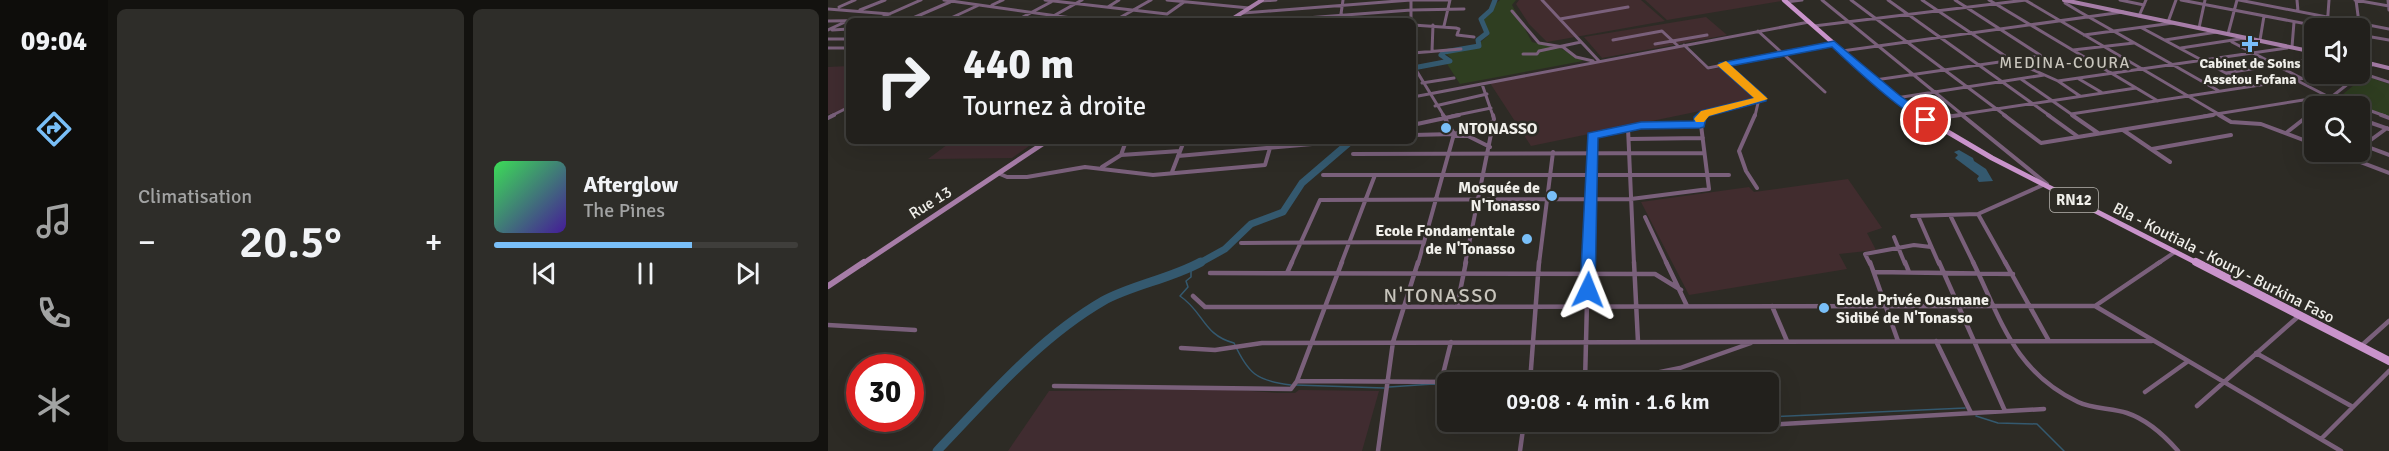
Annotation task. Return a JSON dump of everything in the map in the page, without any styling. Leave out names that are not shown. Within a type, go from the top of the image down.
[{"type":"main road","name":"Bla - Koutiala - Koury - Burkina Faso","points":[[1785,1],[1896,98],[1926,120],[2043,185],[2389,361]]},
{"type":"street","points":[[828,10],[855,0]]},
{"type":"street","points":[[860,10],[885,0]]},
{"type":"street","points":[[881,18],[921,0]]},
{"type":"street","points":[[944,0],[1074,18]]},
{"type":"street","points":[[912,18],[952,0]]},
{"type":"street","points":[[992,6],[1003,0]]},
{"type":"street","points":[[1045,0],[1167,14],[1182,1]]},
{"type":"street","points":[[1020,18],[1054,0]]},
{"type":"street","points":[[1050,18],[1082,0]]},
{"type":"street","points":[[1107,7],[1119,0]]},
{"type":"street","points":[[1119,18],[1151,0]]},
{"type":"street","points":[[1167,0],[1249,8]]},
{"type":"street","points":[[1234,18],[1261,1],[1276,0]]},
{"type":"street","points":[[1341,16],[1343,0]]},
{"type":"street","points":[[1410,0],[1412,18]]},
{"type":"street","points":[[1242,13],[1410,0],[1450,0],[1444,26]]},
{"type":"street","points":[[1542,0],[1600,61]]},
{"type":"street","points":[[1785,1],[1802,0]]},
{"type":"street","points":[[1822,0],[2055,190]]},
{"type":"street","points":[[1851,0],[1910,42],[2041,143],[2304,100]]},
{"type":"street","points":[[1888,0],[2077,137]]},
{"type":"street","points":[[1922,0],[2011,60],[2058,81],[2080,96]]},
{"type":"street","points":[[1875,80],[2041,56],[1955,0]]},
{"type":"street","points":[[1989,0],[2158,101]]},
{"type":"street","points":[[1416,96],[1757,31],[2025,0],[2230,122],[2261,124],[2304,140]]},
{"type":"street","points":[[2065,0],[2304,50]]},
{"type":"street","points":[[2065,0],[2065,3],[2090,18],[2219,91]]},
{"type":"street","points":[[2120,0],[2144,5]]},
{"type":"street","points":[[2139,16],[2146,0]]},
{"type":"street","points":[[2170,22],[2176,0]]},
{"type":"street","points":[[2181,0],[2304,24]]},
{"type":"street","points":[[2199,28],[2205,0]]},
{"type":"street","points":[[2228,34],[2238,0],[2333,18]]},
{"type":"street","points":[[2266,5],[2267,0]]},
{"type":"street","points":[[2297,0],[2298,11]]},
{"type":"street","points":[[2328,17],[2329,0]]},
{"type":"street","points":[[2358,18],[2356,0],[2389,7],[2388,0]]},
{"type":"street","points":[[951,18],[980,4]]},
{"type":"street","points":[[1560,19],[1628,7]]},
{"type":"street","points":[[837,8],[890,14]]},
{"type":"street","points":[[1315,18],[1411,10],[1464,9]]},
{"type":"street","points":[[1512,12],[1539,43],[1563,47],[1584,61],[1600,61]]},
{"type":"street","points":[[1842,51],[2123,12]]},
{"type":"street","points":[[2260,40],[2264,16]]},
{"type":"street","points":[[828,21],[846,21]]},
{"type":"street","points":[[828,30],[846,22]]},
{"type":"street","points":[[2083,35],[2170,22]]},
{"type":"street","points":[[2290,47],[2294,22]]},
{"type":"street","points":[[1416,23],[1455,28],[1459,29],[1457,35],[1474,37]]},
{"type":"street","points":[[1432,51],[1433,25]]},
{"type":"street","points":[[2370,25],[2389,29]]},
{"type":"street","points":[[2142,28],[2250,86]]},
{"type":"street","points":[[828,30],[846,29]]},
{"type":"street","points":[[1757,31],[1825,92]]},
{"type":"street","points":[[1613,40],[1662,32],[1678,46]]},
{"type":"street","points":[[2165,40],[2218,32]]},
{"type":"street","points":[[1655,44],[1707,35]]},
{"type":"street","points":[[2370,37],[2389,40]]},
{"type":"street","points":[[2180,48],[2232,42],[2246,38]]},
{"type":"street","points":[[828,39],[846,39]]},
{"type":"street","points":[[1523,54],[1537,54],[1539,51],[1582,42]]},
{"type":"street","points":[[2232,42],[2302,78]]},
{"type":"street","points":[[2072,50],[2134,43]]},
{"type":"street","points":[[1684,45],[1708,68],[1834,44]]},
{"type":"street","points":[[2058,81],[2290,47]]},
{"type":"street","points":[[828,48],[846,48]]},
{"type":"street","points":[[1416,52],[1461,49]]},
{"type":"street","points":[[2226,73],[2304,61]]},
{"type":"street","points":[[1723,65],[1762,99],[1758,102],[1749,129],[1738,148],[1738,159],[1757,188]]},
{"type":"street","points":[[2371,66],[2389,68]]},
{"type":"street","points":[[1378,451],[1393,342],[1406,306],[1454,135],[1416,72]]},
{"type":"street","points":[[1896,98],[2045,75]]},
{"type":"street","points":[[2370,75],[2389,82]]},
{"type":"street","points":[[1422,83],[1454,78]]},
{"type":"street","points":[[2078,78],[2101,93]]},
{"type":"street","points":[[2071,114],[2302,78]]},
{"type":"street","points":[[2021,79],[2099,133]]},
{"type":"street","points":[[2294,79],[2331,96],[2346,84]]},
{"type":"street","points":[[1457,306],[1489,153],[1493,122],[1491,108],[1482,84]]},
{"type":"street","points":[[1926,120],[2136,88]]},
{"type":"street","points":[[1436,106],[1486,94]]},
{"type":"street","points":[[1287,273],[1320,200],[1631,199],[1709,189],[1700,117],[1705,113],[1758,102]]},
{"type":"street","points":[[1416,122],[1417,124],[1491,108]]},
{"type":"street","points":[[828,116],[839,114],[846,109]]},
{"type":"street","points":[[2370,111],[2389,118]]},
{"type":"street","points":[[2286,133],[2304,119]]},
{"type":"street","points":[[1454,135],[1493,122]]},
{"type":"street","points":[[2370,122],[2388,129]]},
{"type":"street","points":[[1585,372],[1592,136],[1641,125],[1700,124]]},
{"type":"street","points":[[1628,128],[1638,342]]},
{"type":"street","points":[[2122,129],[2170,162]]},
{"type":"street","points":[[2370,140],[2388,129]]},
{"type":"street","points":[[1416,135],[1468,136],[1490,147]]},
{"type":"street","points":[[2152,149],[2231,135]]},
{"type":"street","points":[[1629,139],[1703,138]]},
{"type":"street","name":"Rue 13","points":[[828,286],[1043,144]]},
{"type":"street","points":[[1121,155],[1125,144]]},
{"type":"street","points":[[1172,172],[1183,144]]},
{"type":"street","points":[[1000,174],[1007,177],[1027,177],[1085,167],[1102,167],[1153,175],[1265,165],[1272,144]]},
{"type":"street","points":[[1178,156],[1314,144]]},
{"type":"street","points":[[2370,148],[2389,155]]},
{"type":"street","points":[[1102,167],[1121,155],[1180,151]]},
{"type":"street","points":[[1531,372],[1538,273],[1553,152]]},
{"type":"street","points":[[1353,154],[1704,153]]},
{"type":"street","points":[[2360,162],[2389,173]]},
{"type":"street","points":[[1323,175],[1729,175]]},
{"type":"street","points":[[1054,386],[1285,390],[1293,387],[1312,343],[1375,175]]},
{"type":"street","points":[[1912,216],[1951,217],[1977,214],[2043,185]]},
{"type":"street","points":[[1977,214],[2049,341]]},
{"type":"street","points":[[1918,216],[1941,272],[2005,411]]},
{"type":"street","points":[[1645,217],[1687,306]]},
{"type":"street","points":[[1951,217],[2018,355],[2032,372],[2079,403],[2128,413],[2160,431],[2178,451]]},
{"type":"street","points":[[1894,237],[1909,272]]},
{"type":"street","points":[[1241,243],[1423,242]]},
{"type":"street","points":[[1899,341],[1875,272],[1865,254],[1914,245],[1931,247]]},
{"type":"street","points":[[2095,306],[2175,252]]},
{"type":"street","points":[[1875,272],[2013,274]]},
{"type":"street","points":[[1210,273],[1655,274],[1681,290]]},
{"type":"street","points":[[1193,296],[1205,307],[2095,306],[2341,451]]},
{"type":"street","points":[[1772,306],[1787,341]]},
{"type":"street","points":[[2197,406],[2300,315]]},
{"type":"street","points":[[2361,346],[2389,321]]},
{"type":"street","points":[[828,325],[915,330]]},
{"type":"street","points":[[1660,372],[1680,368],[1758,341]]},
{"type":"street","points":[[1936,341],[1971,413]]},
{"type":"street","points":[[1181,348],[1215,350],[1262,343],[1393,342],[2153,341]]},
{"type":"street","points":[[1443,372],[1450,342]]},
{"type":"street","points":[[2256,353],[2353,407]]},
{"type":"street","points":[[2145,392],[2187,362]]},
{"type":"street","points":[[2320,439],[2389,371]]},
{"type":"street","points":[[1297,381],[1437,382]]},
{"type":"street","points":[[1779,424],[2044,409]]},
{"type":"street","points":[[1520,451],[1523,432]]},
{"type":"shaded area","points":[[1519,0],[1641,0],[1665,21],[1547,42],[1529,24],[1516,4]]},
{"type":"shaded area","points":[[1645,0],[1780,0],[1782,1],[1667,20]]},
{"type":"shaded area","points":[[1706,17],[1727,35],[1602,58],[1584,37]]},
{"type":"shaded area","points":[[1682,46],[1708,70],[1722,67],[1758,99],[1531,146],[1490,83]]},
{"type":"shaded area","points":[[846,66],[846,108],[839,113],[828,114],[828,67]]},
{"type":"shaded area","points":[[948,144],[1032,144],[1012,158],[928,159]]},
{"type":"shaded area","points":[[1848,179],[1882,228],[1867,233],[1876,250],[1839,254],[1847,269],[1689,295],[1641,202],[1749,187],[1754,192]]},
{"type":"shaded area","points":[[1221,389],[1278,393],[1295,393],[1299,390],[1379,391],[1362,451],[1008,451],[1049,391]]},
{"type":"green space","points":[[1500,0],[1516,0],[1512,5],[1532,42],[1562,49],[1583,61],[1460,84],[1447,64],[1451,58],[1445,53],[1476,46],[1489,35],[1482,16]]},
{"type":"green space","points":[[2370,78],[2389,84],[2389,116],[2370,110],[2370,96],[2341,96],[2355,84],[2370,84]]},
{"type":"water","points":[[1959,150],[1986,169],[1993,181],[1979,182],[1977,179],[1979,176],[1955,158],[1958,155],[1954,152]]},
{"type":"waterway","points":[[1416,67],[1450,61],[1441,55],[1444,52],[1479,46],[1478,40],[1487,33],[1481,19],[1491,10],[1495,0]]},
{"type":"waterway","points":[[1198,264],[1225,249],[1251,224],[1283,212],[1302,183],[1348,144]]},
{"type":"waterway","points":[[937,451],[1015,370],[1080,316],[1114,295],[1201,262]]},
{"type":"waterway","points":[[1191,268],[1191,277],[1186,281],[1188,287],[1180,296],[1188,302],[1216,335],[1234,343],[1244,362],[1255,374],[1269,381],[1291,385]]},
{"type":"waterway","points":[[1296,385],[1384,388]]},
{"type":"waterway","points":[[1389,387],[1437,385]]},
{"type":"waterway","points":[[1779,416],[1965,408]]},
{"type":"waterway","points":[[1976,416],[1998,423],[2037,424],[2064,451]]},
{"type":"slow traffic","points":[[1700,119],[1705,113],[1758,102],[1762,99],[1723,65],[1726,64]]},
{"type":"place","name":"Cabinet de Soins Assetou Fofana","points":[[2250,44]]},
{"type":"place","name":"NTONASSO","points":[[1446,128]]},
{"type":"place","name":"Mosquée de N'Tonasso","points":[[1552,196]]},
{"type":"place","name":"Ecole Fondamentale de N'Tonasso","points":[[1527,239]]},
{"type":"place","name":"Ecole Privée Ousmane Sidibé de N'Tonasso","points":[[1824,308]]},
{"type":"district","name":"MEDINA-COURA","points":[[2065,62]]},
{"type":"district","name":"N'TONASSO","points":[[1441,295]]},
{"type":"route","points":[[1588,290],[1592,136],[1641,125],[1700,124],[1700,117],[1705,113],[1758,102],[1762,99],[1723,65],[1834,44],[1896,98],[1926,120]]}]
